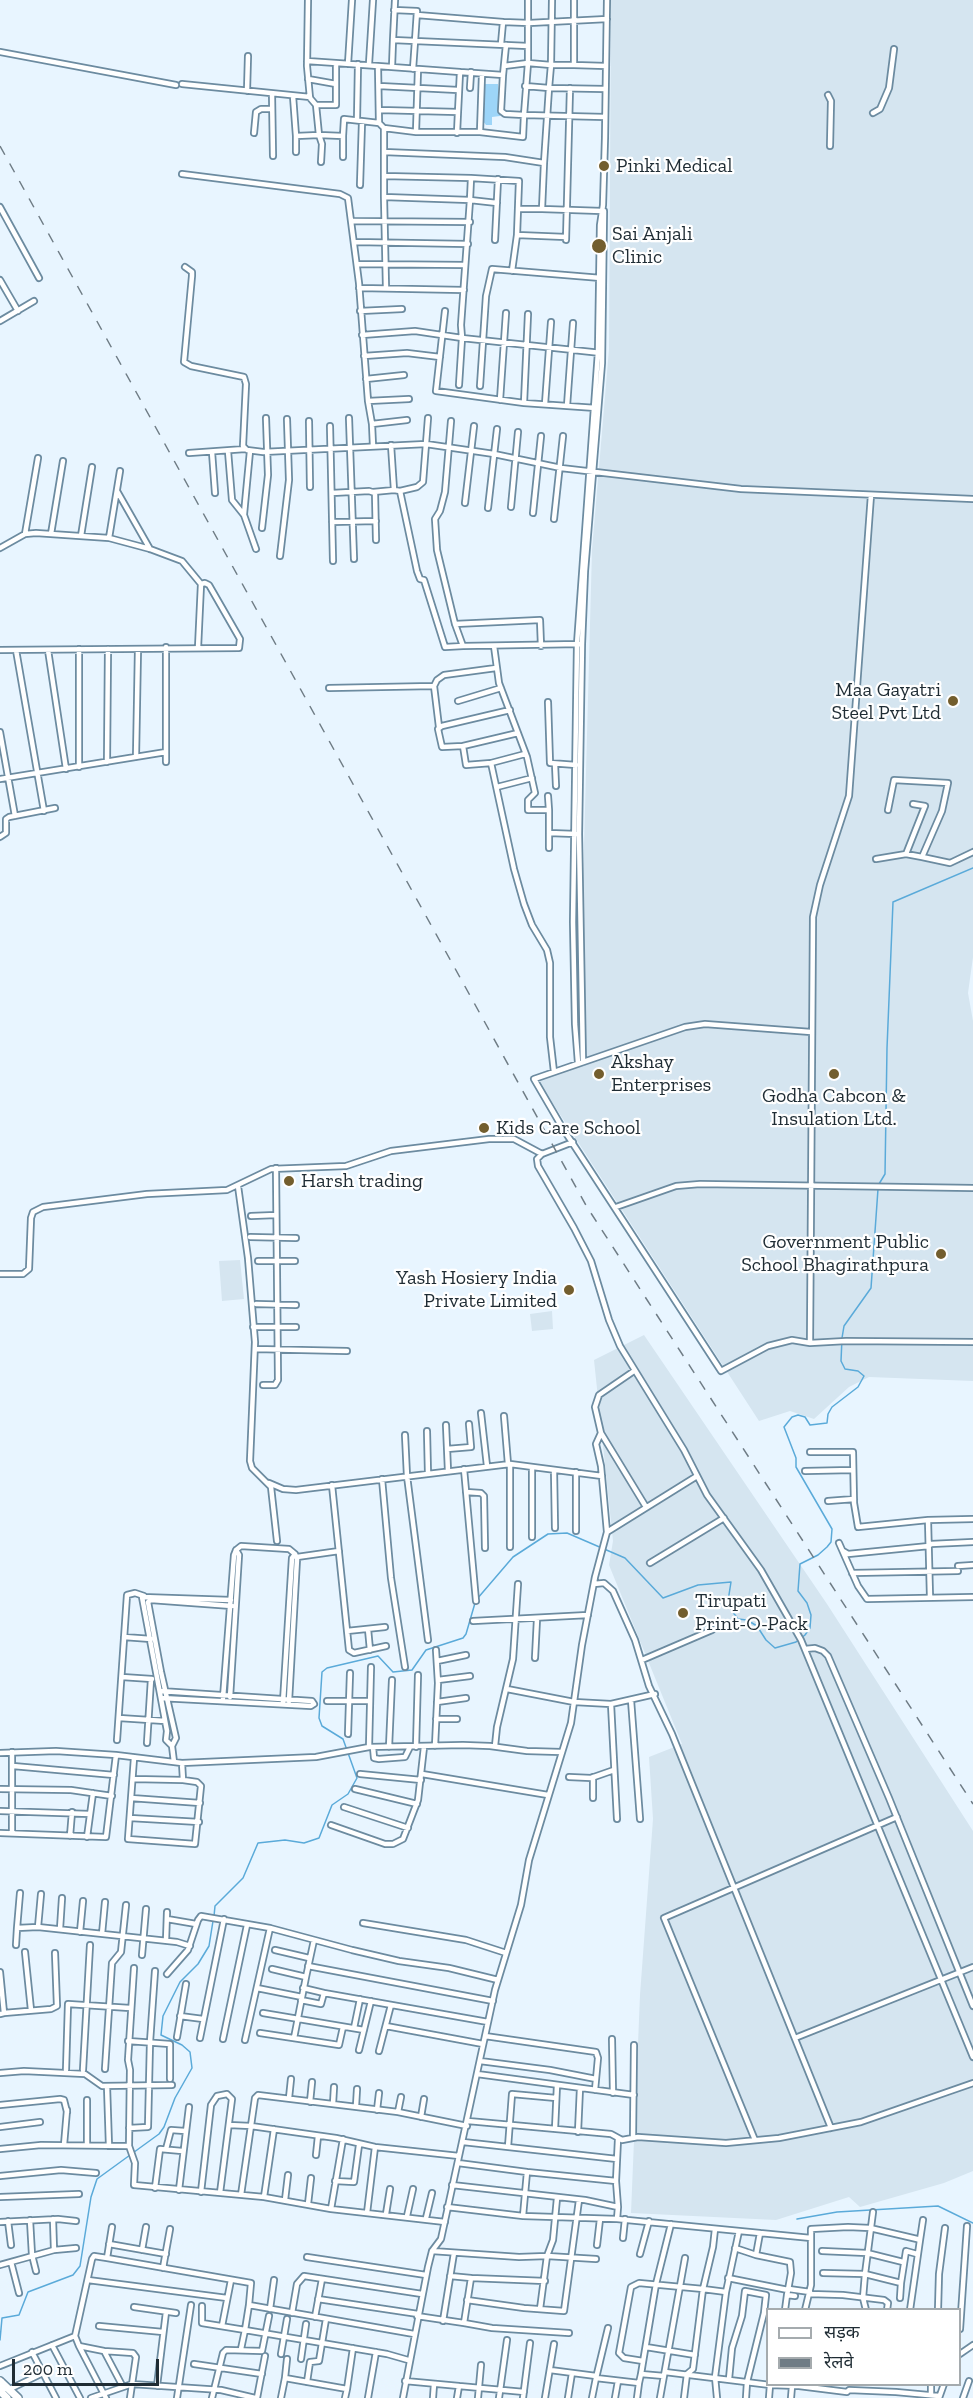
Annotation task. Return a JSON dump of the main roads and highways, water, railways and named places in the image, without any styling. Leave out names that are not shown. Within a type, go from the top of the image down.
[{"type":"main road","points":[[0,2381],[18,2398]]},
{"type":"main road","points":[[0,2381],[3,2396]]},
{"type":"waterway","points":[[879,1184],[885,1174],[893,902],[973,868]]},
{"type":"waterway","points":[[477,1599],[513,1557],[548,1534],[567,1533],[625,1558],[663,1598],[698,1585],[731,1582],[728,1601],[732,1611],[738,1619],[747,1620],[757,1626],[766,1640],[775,1648],[796,1642],[805,1635],[810,1628],[811,1615],[807,1603],[798,1591],[800,1564],[818,1555],[827,1547],[831,1542],[832,1529],[796,1467],[796,1458],[784,1427],[792,1417],[798,1415],[805,1417],[810,1425],[827,1423],[832,1407],[858,1387],[864,1376],[858,1371],[845,1369],[841,1361],[842,1338],[844,1326],[871,1288],[878,1189]]},
{"type":"waterway","points":[[214,1916],[215,1906],[243,1878],[258,1843],[285,1840],[304,1843],[319,1838],[332,1805],[348,1794],[357,1778],[343,1739],[322,1726],[319,1718],[322,1672],[327,1668],[378,1656],[393,1672],[412,1670],[426,1650],[463,1638],[475,1603]]},
{"type":"waterway","points":[[0,2340],[2,2318],[19,2315],[28,2292],[73,2275],[80,2266],[91,2197],[97,2179],[159,2134],[164,2127],[175,2098],[192,2068],[190,2052],[182,2045],[161,2035],[163,2016],[180,1982],[198,1964],[209,1946],[213,1921]]},
{"type":"waterway","points":[[797,2219],[837,2212],[938,2206],[973,2223]]},
{"type":"railway","points":[[0,146],[587,1207],[973,1804]]},
{"type":"place","name":"Pinki Medical","points":[[604,166]]},
{"type":"place","name":"Sai Anjali Clinic","points":[[599,246]]},
{"type":"place","name":"Maa Gayatri Steel Pvt Ltd","points":[[953,701]]},
{"type":"place","name":"Akshay Enterprises","points":[[599,1074]]},
{"type":"place","name":"Godha Cabcon & Insulation Ltd.","points":[[834,1074]]},
{"type":"place","name":"Kids Care School","points":[[484,1128]]},
{"type":"place","name":"Harsh trading","points":[[289,1181]]},
{"type":"place","name":"Government Public School Bhagirathpura","points":[[941,1254]]},
{"type":"place","name":"Yash Hosiery India Private Limited","points":[[569,1290]]},
{"type":"place","name":"Tirupati Print-O-Pack","points":[[683,1613]]}]
